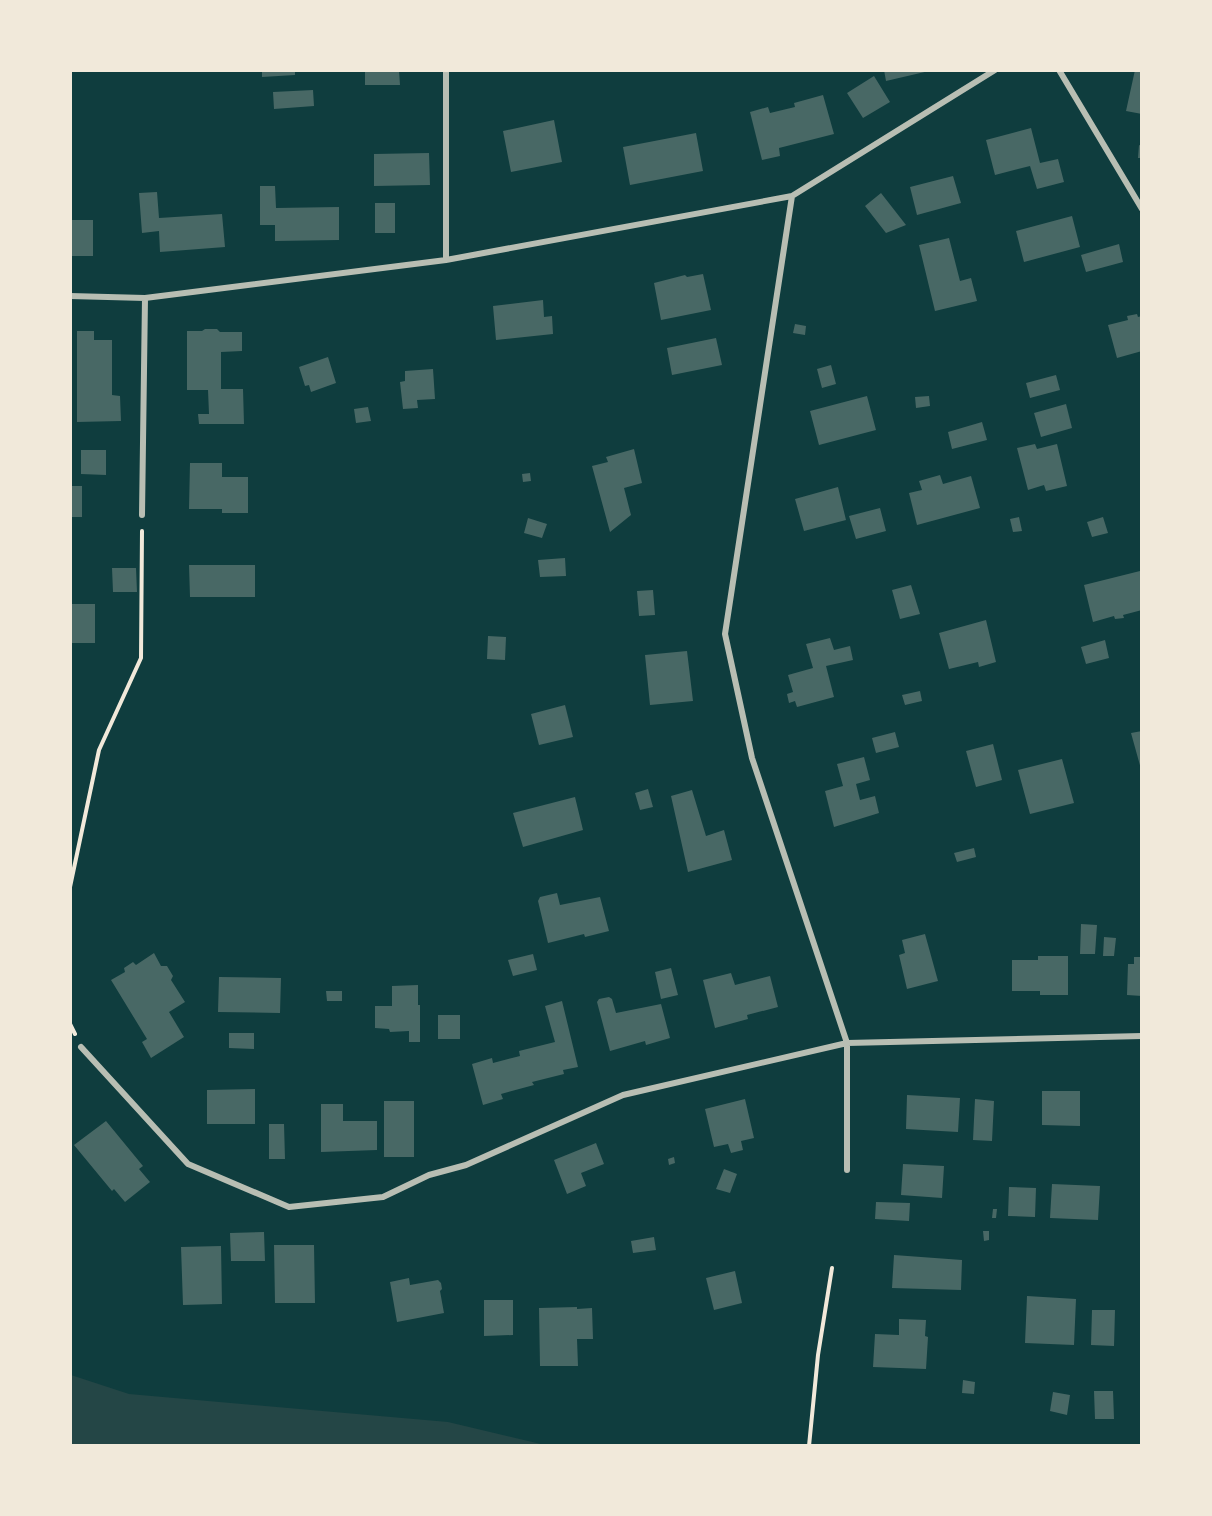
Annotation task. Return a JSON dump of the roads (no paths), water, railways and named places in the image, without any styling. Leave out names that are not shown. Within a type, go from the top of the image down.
[{"type":"street","points":[[446,70],[446,260]]},
{"type":"street","points":[[70,296],[145,298],[446,260],[792,196],[996,70]]},
{"type":"street","points":[[1059,70],[1142,209]]},
{"type":"street","points":[[792,196],[725,634],[752,758],[847,1043],[847,1170]]},
{"type":"street","points":[[142,515],[145,298]]},
{"type":"street","points":[[81,1047],[188,1164],[289,1207],[383,1197],[429,1175],[472,1162],[623,1095],[847,1043],[1142,1036]]}]
